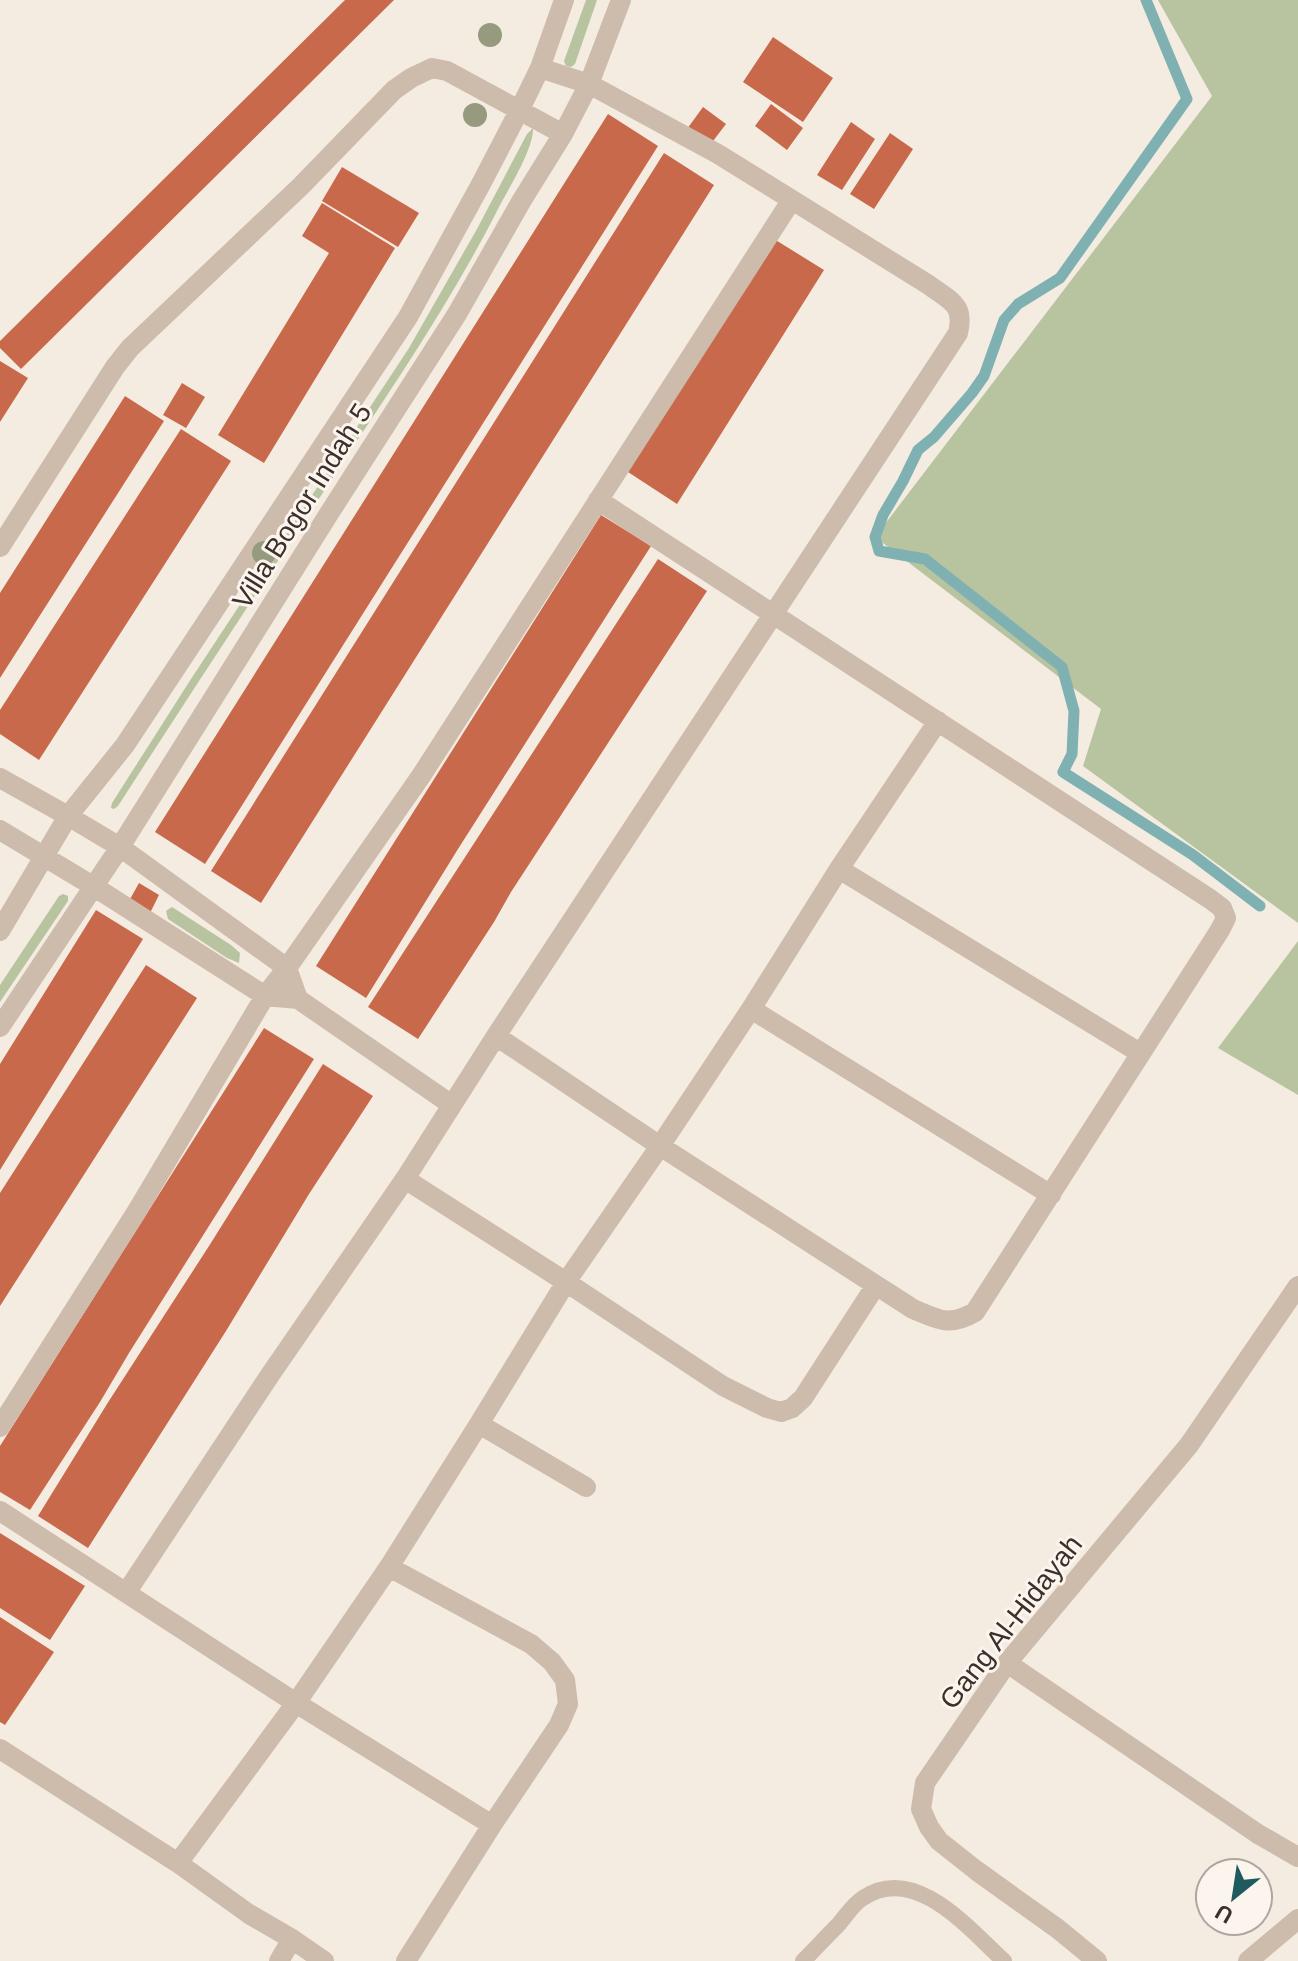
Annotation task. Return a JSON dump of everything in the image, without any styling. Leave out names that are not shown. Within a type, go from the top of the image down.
[{"type":"street","name":"Villa Bogor Indah 5","points":[[0,931],[68,816],[125,745],[408,317],[520,109],[540,68],[564,0]]},
{"type":"street","name":"Villa Bogor Indah 5","points":[[0,1027],[120,847],[457,314],[563,134],[589,84],[621,0]]},
{"type":"street","points":[[0,547],[130,348],[301,186],[394,90],[432,68],[447,71],[563,134]]},
{"type":"street","points":[[126,1593],[270,1375],[405,1179],[958,333],[961,320],[957,307],[929,285],[718,154],[589,84],[540,68]]},
{"type":"street","points":[[0,1427],[137,1211],[265,996],[421,776],[791,201]]},
{"type":"street","points":[[496,1036],[913,1309],[942,1322],[961,1320],[975,1312],[1226,918],[1222,908],[598,500]]},
{"type":"street","points":[[178,1863],[296,1703],[389,1567],[566,1282],[751,1009],[839,869],[938,721]]},
{"type":"street","points":[[0,778],[120,847],[287,968],[298,999]]},
{"type":"street","points":[[0,830],[265,996],[298,999],[452,1105]]},
{"type":"street","points":[[839,869],[1140,1053]]},
{"type":"street","points":[[751,1009],[1051,1195]]},
{"type":"street","points":[[405,1179],[712,1380],[781,1412],[792,1408],[803,1398],[876,1285]]},
{"type":"street","name":"Gang Al-Hidayah","points":[[1097,1961],[939,1841],[921,1809],[925,1783],[1007,1663],[1189,1445],[1298,1286]]},
{"type":"street","points":[[479,1424],[586,1487]]},
{"type":"street","points":[[0,1511],[296,1703],[492,1825]]},
{"type":"street","points":[[389,1567],[531,1644],[552,1662],[565,1680],[568,1704],[559,1725],[406,1961]]},
{"type":"street","points":[[1007,1663],[1258,1834],[1298,1857]]},
{"type":"street","points":[[0,1749],[324,1961]]},
{"type":"street","points":[[1248,1961],[1298,1919]]},
{"type":"street","points":[[279,1961],[292,1939]]},
{"type":"lane","points":[[803,1961],[861,1899],[880,1889],[900,1888],[942,1904],[1004,1961]]},
{"type":"green space","points":[[586,0],[597,0],[575,64],[566,66],[564,61]]},
{"type":"green space","points":[[1158,0],[1298,0],[1298,923],[1083,766],[1101,709],[875,537],[1212,96]]},
{"type":"green space","points":[[533,128],[519,170],[438,316],[118,806],[111,808],[191,679],[409,348]]},
{"type":"green space","points":[[63,894],[68,896],[68,901],[0,1002],[0,985]]},
{"type":"green space","points":[[172,907],[231,945],[240,953],[239,963],[168,919],[166,911]]},
{"type":"green space","points":[[1298,941],[1298,1095],[1218,1048]]},
{"type":"building","points":[[345,0],[394,0],[21,369],[0,348],[0,341]]},
{"type":"building","points":[[773,37],[833,78],[803,122],[743,82]]},
{"type":"building","points":[[771,104],[803,128],[787,150],[755,126]]},
{"type":"building","points":[[703,107],[726,124],[710,145],[687,129]]},
{"type":"building","points":[[608,114],[658,146],[205,864],[155,832]]},
{"type":"building","points":[[851,122],[875,139],[842,190],[817,175]]},
{"type":"building","points":[[890,133],[913,149],[874,209],[850,194]]},
{"type":"building","points":[[664,153],[714,185],[261,903],[211,871]]},
{"type":"building","points":[[342,167],[419,213],[398,247],[322,201]]},
{"type":"building","points":[[322,203],[395,248],[264,463],[218,435],[329,253],[302,236]]},
{"type":"building","points":[[774,239],[824,270],[677,504],[628,472]]},
{"type":"building","points":[[0,361],[28,378],[0,422]]},
{"type":"building","points":[[182,383],[205,397],[186,428],[163,415]]},
{"type":"building","points":[[125,396],[164,421],[0,678],[0,593]]},
{"type":"building","points":[[181,429],[231,461],[39,760],[0,734],[0,710]]},
{"type":"building","points":[[601,515],[651,546],[366,998],[316,966]]},
{"type":"building","points":[[658,559],[707,591],[418,1039],[368,1007]]},
{"type":"building","points":[[139,883],[159,895],[150,913],[129,901]]},
{"type":"building","points":[[96,910],[143,939],[0,1170],[0,1064]]},
{"type":"building","points":[[146,965],[197,998],[0,1306],[0,1193]]},
{"type":"building","points":[[264,1028],[314,1059],[30,1510],[0,1492],[0,1446]]},
{"type":"building","points":[[323,1064],[373,1096],[88,1548],[38,1516]]},
{"type":"building","points":[[0,1533],[85,1586],[50,1640],[0,1608]]},
{"type":"building","points":[[0,1617],[54,1652],[5,1725],[0,1722]]},
{"type":"waterway","points":[[1146,0],[1187,99],[1060,278],[1018,304],[1004,320],[984,376],[934,437],[918,450],[883,515],[875,537],[879,551],[925,559],[1062,667],[1074,711],[1072,754],[1063,772],[1193,855],[1260,906]]}]
